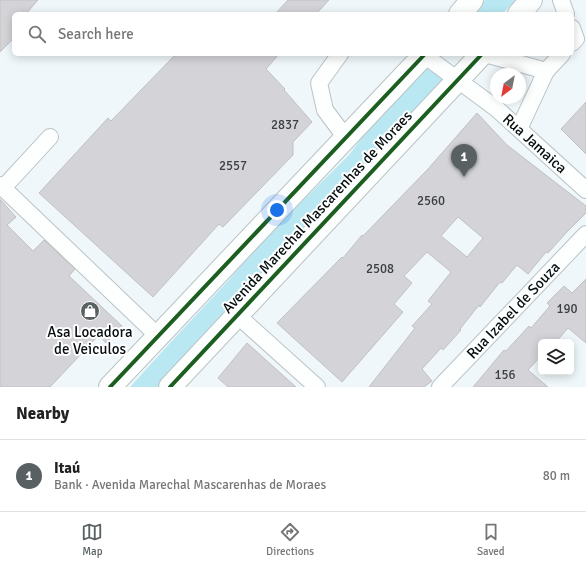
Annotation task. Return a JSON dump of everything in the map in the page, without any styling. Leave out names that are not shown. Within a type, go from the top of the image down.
[{"type":"highway","points":[[462,12],[472,0]]},
{"type":"highway","points":[[520,12],[531,0]]},
{"type":"highway","name":"Avenida Marechal Mascarenhas de Moraes","points":[[110,387],[424,56]]},
{"type":"highway","name":"Avenida Marechal Mascarenhas de Moraes","points":[[170,387],[480,56]]},
{"type":"street","points":[[560,0],[565,12]]},
{"type":"street","points":[[339,56],[319,83],[325,110],[346,138]]},
{"type":"street","name":"Rua Jamaica","points":[[426,56],[497,108],[586,190]]},
{"type":"street","points":[[492,56],[546,71]]},
{"type":"street","points":[[519,129],[546,71],[560,56]]},
{"type":"street","points":[[50,137],[2,187],[158,336]]},
{"type":"street","name":"Rua Izabel de Souza","points":[[440,387],[586,234]]},
{"type":"street","points":[[237,315],[317,387]]},
{"type":"shaded area","points":[[485,0],[516,0],[504,12],[474,12]]},
{"type":"shaded area","points":[[431,66],[448,80],[161,387],[130,387],[227,282],[263,240],[349,155],[395,93]]},
{"type":"building","points":[[0,0],[38,0],[28,12],[12,12],[12,40],[0,52]]},
{"type":"building","points":[[288,0],[329,0],[318,12],[277,12]]},
{"type":"building","points":[[174,56],[277,56],[266,69],[285,89],[284,90],[312,122],[293,142],[293,155],[223,227],[219,224],[153,297],[39,193],[108,118],[111,121]]},
{"type":"building","points":[[586,102],[586,154],[561,129]]},
{"type":"building","points":[[477,113],[507,145],[586,206],[586,213],[548,253],[546,252],[528,274],[517,265],[502,283],[500,282],[480,307],[479,305],[460,329],[461,330],[443,350],[441,348],[422,369],[432,381],[424,387],[369,387],[415,328],[412,326],[432,304],[428,301],[451,272],[427,252],[404,276],[412,283],[394,304],[403,312],[342,382],[277,323],[342,257],[343,258],[362,235],[363,236],[428,169]],"holes":[[[458,217],[483,238],[467,257],[441,236]]]},
{"type":"building","points":[[0,199],[16,217],[7,225],[33,251],[44,240],[75,269],[69,276],[122,326],[106,343],[99,335],[50,387],[0,387]]},
{"type":"building","points":[[586,279],[586,343],[568,328],[559,339],[538,339],[538,359],[528,370],[548,387],[473,387],[504,350],[506,351],[529,326],[531,328],[550,306],[547,303],[564,286],[572,293]]},
{"type":"building","points":[[247,343],[296,387],[228,387],[218,378]]},
{"type":"cycle path","points":[[110,387],[423,56]]},
{"type":"cycle path","points":[[170,387],[480,56]]},
{"type":"place","name":"Itaú","points":[[464,177]]},
{"type":"place","name":"Asa Locadora de Veiculos","points":[[90,311]]}]
